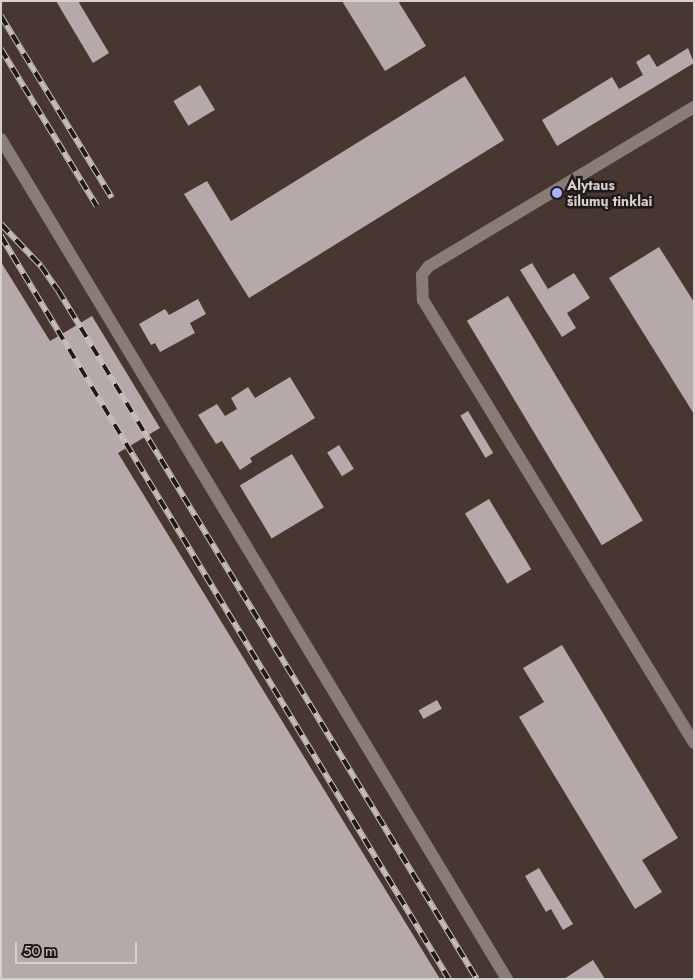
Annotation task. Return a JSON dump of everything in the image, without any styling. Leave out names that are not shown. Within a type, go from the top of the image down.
[{"type":"street","points":[[694,107],[428,267],[422,275],[423,300],[694,743]]},
{"type":"street","points":[[1,139],[507,979]]},
{"type":"shaded area","points":[[1,1],[694,1],[694,979],[1,979]]},
{"type":"building","points":[[56,1],[78,1],[109,53],[93,63]]},
{"type":"building","points":[[342,1],[398,1],[426,46],[385,71]]},
{"type":"building","points":[[688,48],[694,63],[557,146],[542,120],[612,77],[619,89],[643,75],[636,62],[649,54],[657,67]]},
{"type":"building","points":[[465,76],[504,140],[249,298],[184,194],[207,181],[231,221]]},
{"type":"building","points":[[200,85],[215,110],[188,126],[173,101]]},
{"type":"building","points":[[659,247],[694,302],[694,414],[609,278]]},
{"type":"building","points":[[1,262],[50,341],[92,316],[160,428],[118,453],[440,979],[1,979]]},
{"type":"building","points":[[532,263],[548,289],[574,273],[590,298],[567,313],[576,328],[562,337],[520,270]]},
{"type":"building","points":[[508,296],[643,521],[602,545],[467,321]]},
{"type":"building","points":[[198,299],[206,314],[190,323],[195,333],[160,352],[155,343],[151,345],[139,324],[165,309],[169,315]]},
{"type":"building","points":[[290,377],[315,418],[250,458],[252,462],[240,470],[222,441],[216,444],[198,415],[217,404],[225,416],[237,409],[231,398],[248,387],[255,398]]},
{"type":"building","points":[[468,411],[493,453],[486,458],[460,416]]},
{"type":"building","points":[[339,445],[354,469],[342,476],[327,452]]},
{"type":"building","points":[[292,454],[324,507],[272,539],[240,485]]},
{"type":"building","points":[[489,499],[531,569],[507,584],[465,513]]},
{"type":"building","points":[[562,645],[678,838],[642,860],[662,892],[635,909],[519,717],[544,702],[523,668]]},
{"type":"building","points":[[437,700],[442,709],[423,719],[419,710]]},
{"type":"building","points":[[539,868],[573,924],[563,930],[551,909],[546,912],[525,876]]},
{"type":"building","points":[[593,960],[605,979],[564,979]]},
{"type":"railway","points":[[1,16],[112,198]]},
{"type":"railway","points":[[1,49],[97,206]]},
{"type":"railway","points":[[1,224],[41,266],[58,290],[477,979]]},
{"type":"railway","points":[[1,236],[449,979]]},
{"type":"place","name":"Alytaus šilumų tinklai","points":[[557,193]]}]
